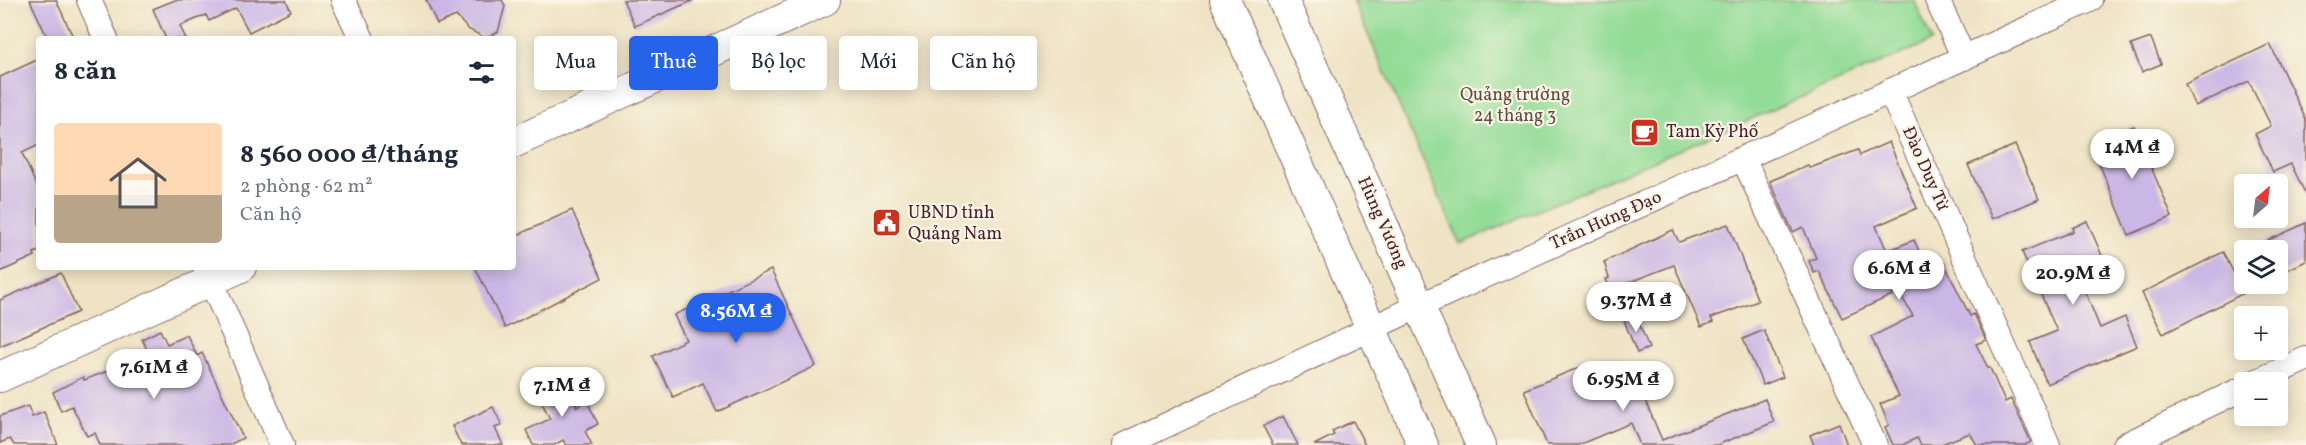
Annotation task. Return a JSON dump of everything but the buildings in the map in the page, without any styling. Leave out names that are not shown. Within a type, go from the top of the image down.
[{"type":"main road","points":[[516,142],[825,0]]},
{"type":"main road","points":[[1226,0],[1423,445]]},
{"type":"main road","name":"Hùng Vương","points":[[1283,0],[1481,445]]},
{"type":"main road","points":[[0,377],[208,274],[227,270]]},
{"type":"street","points":[[89,0],[105,36]]},
{"type":"street","points":[[343,0],[361,36]]},
{"type":"street","points":[[1937,0],[1964,57]]},
{"type":"street","name":"Trần Hưng Đạo","points":[[1124,445],[1371,328],[2090,0]]},
{"type":"street","name":"Đào Duy Từ","points":[[1890,91],[2048,445]]},
{"type":"street","points":[[1743,158],[1875,445]]},
{"type":"street","points":[[208,274],[282,445]]},
{"type":"street","points":[[2277,372],[2306,359]]},
{"type":"street","points":[[2125,445],[2234,392]]},
{"type":"green space","name":"Quảng trường 24 tháng 3","points":[[1353,0],[1914,0],[1932,41],[1460,244]]},
{"type":"place","name":"Tam Kỳ Phố","points":[[1645,132]]},
{"type":"place","name":"UBND tỉnh Quảng Nam","points":[[887,223]]}]
